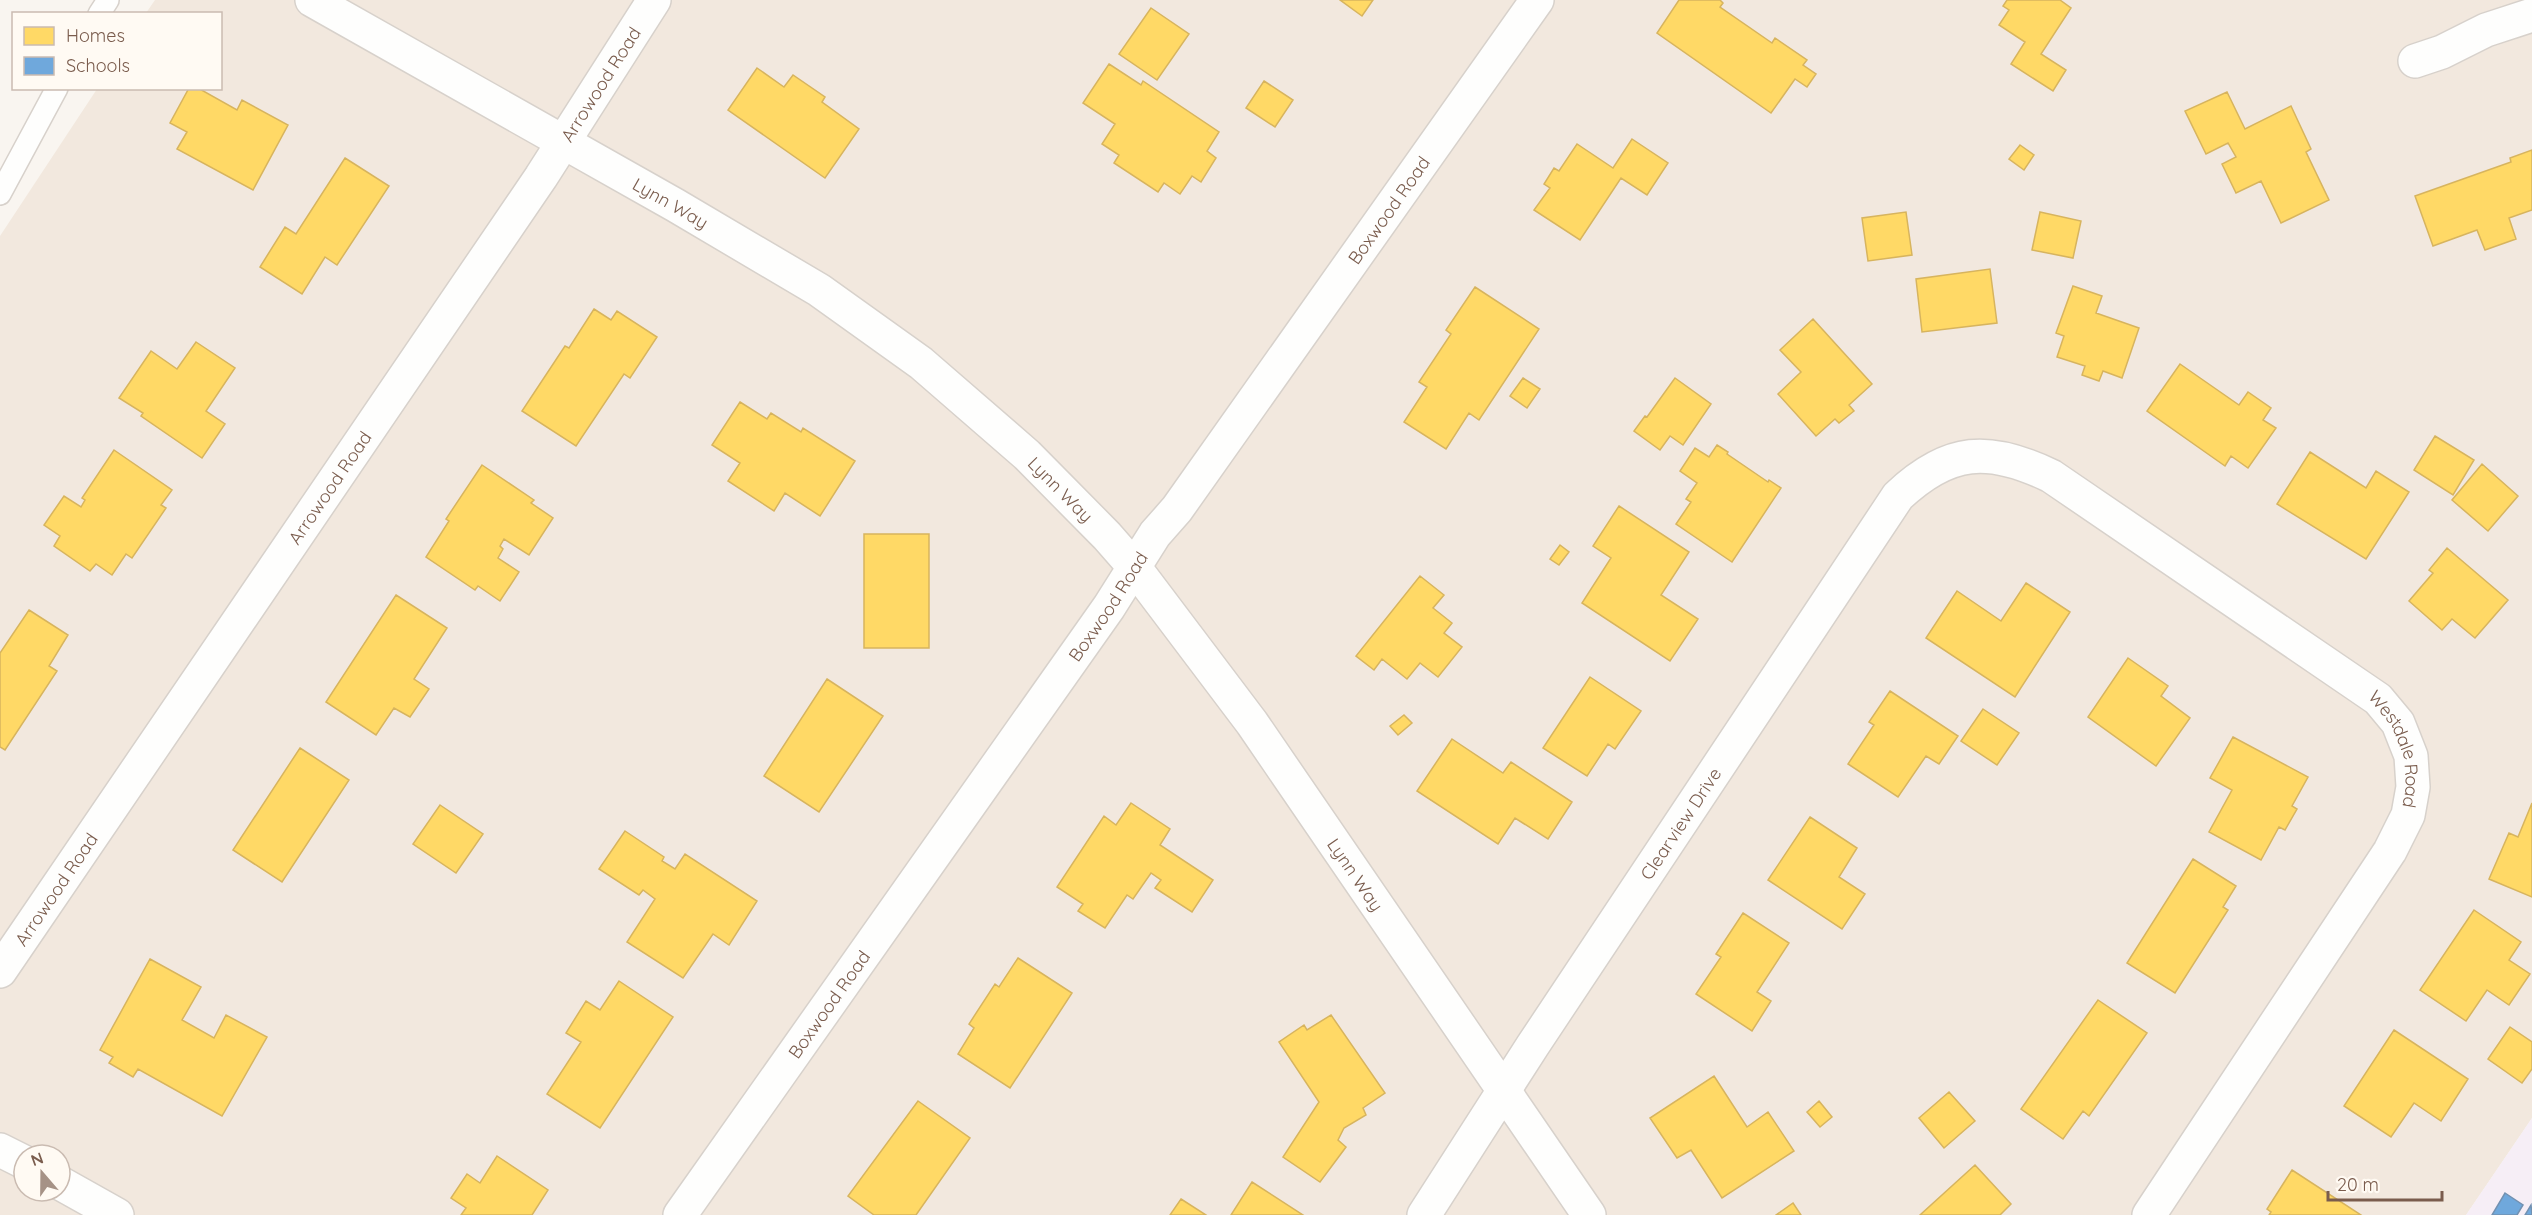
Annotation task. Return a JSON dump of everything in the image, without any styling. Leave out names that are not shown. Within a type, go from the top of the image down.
[{"type":"street","name":"Lynn Way","points":[[312,0],[819,290],[921,363],[1027,454],[1135,568],[1252,723],[1589,1215]]},
{"type":"street","name":"Arrowood Road","points":[[0,971],[534,187],[654,0]]},
{"type":"street","name":"Boxwood Road","points":[[680,1215],[1135,568],[1155,534],[1177,509],[1537,0]]},
{"type":"street","points":[[2415,61],[2442,52],[2486,30],[2532,15]]},
{"type":"street","name":"Westdale Road","points":[[1961,458],[1991,455],[2008,458],[2052,476],[2378,699],[2398,723],[2411,756],[2413,787],[2408,815],[2390,850],[2149,1215]]},
{"type":"street","name":"Clearview Drive","points":[[1424,1215],[1533,1045],[1898,496],[1921,475],[1961,458]]},
{"type":"street","points":[[72,1190],[117,1215]]},
{"type":"lane","points":[[0,194],[56,90]]},
{"type":"shaded area","points":[[155,0],[2532,0],[2532,1118],[2466,1215],[0,1215],[0,236],[96,90],[222,90],[222,12],[147,12]]},
{"type":"shaded area","points":[[2532,1118],[2532,1215],[2466,1215]]},
{"type":"building: Homes","points":[[1340,0],[1373,0],[1362,16]]},
{"type":"building: Homes","points":[[1679,0],[1720,0],[1723,3],[1720,7],[1772,43],[1775,38],[1807,60],[1803,65],[1816,74],[1807,87],[1795,79],[1771,113],[1657,33]]},
{"type":"building: Homes","points":[[2007,0],[2060,0],[2071,8],[2041,54],[2066,70],[2053,91],[2011,64],[2025,42],[1999,25],[2009,10],[2003,6]]},
{"type":"building: Homes","points":[[1151,8],[1189,34],[1157,80],[1119,54]]},
{"type":"building: Homes","points":[[1109,64],[1141,85],[1143,81],[1219,132],[1207,151],[1216,158],[1201,182],[1192,176],[1180,194],[1164,183],[1158,192],[1114,163],[1119,155],[1102,144],[1115,124],[1083,103]]},
{"type":"building: Homes","points":[[757,68],[784,87],[793,75],[825,97],[822,102],[859,129],[825,178],[728,110]]},
{"type":"building: Homes","points":[[1264,81],[1293,100],[1275,127],[1246,108]]},
{"type":"building: Homes","points":[[188,90],[202,90],[237,110],[242,100],[288,125],[253,190],[177,149],[187,132],[170,123]]},
{"type":"building: Homes","points":[[2227,92],[2245,129],[2291,106],[2311,149],[2306,152],[2329,200],[2281,223],[2261,181],[2236,193],[2222,164],[2236,157],[2228,143],[2206,154],[2185,111]]},
{"type":"building: Homes","points":[[1632,139],[1668,163],[1647,195],[1621,178],[1580,240],[1534,210],[1550,188],[1544,184],[1554,168],[1559,171],[1577,144],[1613,168]]},
{"type":"building: Homes","points":[[2020,145],[2034,155],[2024,170],[2009,159]]},
{"type":"building: Homes","points":[[2532,150],[2532,210],[2509,218],[2516,239],[2485,250],[2477,230],[2433,246],[2415,196],[2511,162],[2510,158]]},
{"type":"building: Homes","points":[[345,158],[389,186],[337,265],[325,257],[302,294],[260,267],[285,227],[296,234]]},
{"type":"building: Homes","points":[[1906,212],[1912,255],[1868,261],[1862,218]]},
{"type":"building: Homes","points":[[2040,212],[2081,221],[2073,258],[2032,250]]},
{"type":"building: Homes","points":[[1990,269],[1997,323],[1922,332],[1916,279]]},
{"type":"building: Homes","points":[[2073,286],[2102,296],[2096,313],[2139,328],[2122,378],[2103,371],[2099,381],[2082,375],[2085,366],[2057,357],[2064,336],[2056,333]]},
{"type":"building: Homes","points":[[1475,287],[1539,329],[1479,420],[1469,413],[1446,449],[1404,422],[1427,387],[1419,382],[1451,334],[1446,330]]},
{"type":"building: Homes","points":[[594,309],[611,320],[617,311],[657,337],[630,378],[624,374],[576,446],[522,411],[565,346],[569,348]]},
{"type":"building: Homes","points":[[1813,319],[1872,384],[1849,405],[1854,411],[1839,423],[1835,419],[1816,436],[1778,394],[1801,372],[1780,350]]},
{"type":"building: Homes","points":[[196,342],[235,368],[206,411],[225,424],[202,458],[141,416],[143,413],[119,398],[151,351],[177,369]]},
{"type":"building: Homes","points":[[2180,364],[2239,405],[2248,392],[2271,408],[2263,420],[2276,428],[2248,468],[2231,456],[2225,466],[2147,411]]},
{"type":"building: Homes","points":[[1523,378],[1540,389],[1527,408],[1510,396]]},
{"type":"building: Homes","points":[[1675,378],[1711,404],[1683,445],[1670,436],[1660,450],[1634,431]]},
{"type":"building: Homes","points":[[740,402],[767,419],[771,413],[801,432],[803,428],[855,461],[820,516],[785,493],[774,511],[728,481],[740,463],[712,445]]},
{"type":"building: Homes","points":[[2435,436],[2474,460],[2453,495],[2414,470]]},
{"type":"building: Homes","points":[[1717,445],[1768,482],[1769,480],[1781,488],[1732,562],[1676,524],[1691,502],[1686,499],[1697,483],[1680,471],[1695,448],[1709,457]]},
{"type":"building: Homes","points":[[114,450],[172,490],[161,505],[166,508],[132,558],[126,554],[112,575],[96,564],[90,571],[54,546],[60,536],[44,525],[64,496],[81,507],[85,500],[82,498]]},
{"type":"building: Homes","points":[[2310,452],[2366,488],[2376,471],[2409,492],[2366,559],[2277,504]]},
{"type":"building: Homes","points":[[2482,464],[2518,496],[2488,531],[2452,500]]},
{"type":"building: Homes","points":[[482,465],[534,500],[531,503],[553,518],[529,555],[504,539],[500,546],[503,549],[498,558],[519,572],[500,601],[478,586],[475,590],[426,557],[449,521],[446,519]]},
{"type":"building: Homes","points":[[1619,506],[1689,552],[1661,595],[1698,619],[1670,661],[1582,603],[1611,558],[1593,546]]},
{"type":"building: Homes","points":[[864,534],[929,534],[929,648],[864,648]]},
{"type":"building: Homes","points":[[1560,545],[1569,552],[1559,565],[1550,559]]},
{"type":"building: Homes","points":[[2447,548],[2508,600],[2475,638],[2452,619],[2442,630],[2409,601],[2433,573],[2429,570]]},
{"type":"building: Homes","points":[[1420,576],[1444,595],[1433,608],[1452,623],[1444,633],[1462,647],[1438,677],[1420,663],[1407,679],[1382,659],[1374,670],[1356,656]]},
{"type":"building: Homes","points":[[2026,583],[2070,612],[2015,697],[1926,638],[1957,591],[2001,621]]},
{"type":"building: Homes","points":[[396,595],[447,628],[414,679],[429,689],[410,717],[394,708],[376,735],[326,702]]},
{"type":"building: Homes","points":[[29,610],[68,635],[49,666],[57,671],[5,750],[0,747],[0,653]]},
{"type":"building: Homes","points":[[2128,658],[2168,686],[2161,696],[2190,718],[2156,766],[2088,717]]},
{"type":"building: Homes","points":[[1590,677],[1641,711],[1615,749],[1608,744],[1587,776],[1543,748]]},
{"type":"building: Homes","points":[[827,679],[883,716],[819,812],[764,776]]},
{"type":"building: Homes","points":[[1890,691],[1958,736],[1939,764],[1926,756],[1898,797],[1848,764],[1874,725],[1869,722]]},
{"type":"building: Homes","points":[[1983,709],[2019,733],[1997,765],[1961,741]]},
{"type":"building: Homes","points":[[1404,715],[1412,723],[1398,735],[1390,726]]},
{"type":"building: Homes","points":[[2233,737],[2308,777],[2292,806],[2297,809],[2285,830],[2279,827],[2261,860],[2209,832],[2232,790],[2210,778]]},
{"type":"building: Homes","points":[[1452,739],[1503,773],[1511,762],[1572,802],[1548,839],[1515,818],[1498,844],[1417,791]]},
{"type":"building: Homes","points":[[300,748],[349,780],[282,882],[233,850]]},
{"type":"building: Homes","points":[[1131,803],[1170,829],[1160,845],[1213,880],[1192,912],[1155,888],[1161,880],[1151,873],[1133,899],[1127,895],[1105,928],[1078,911],[1083,904],[1057,887],[1104,816],[1116,825]]},
{"type":"building: Homes","points":[[2532,803],[2532,897],[2489,879],[2509,833],[2518,837]]},
{"type":"building: Homes","points":[[440,805],[483,834],[456,873],[413,844]]},
{"type":"building: Homes","points":[[1810,817],[1857,848],[1839,877],[1865,894],[1842,929],[1768,880]]},
{"type":"building: Homes","points":[[625,831],[664,857],[662,861],[675,869],[685,854],[757,901],[729,945],[713,934],[683,978],[627,942],[655,899],[643,890],[639,895],[599,869]]},
{"type":"building: Homes","points":[[2193,859],[2236,886],[2223,907],[2228,910],[2175,993],[2127,963]]},
{"type":"building: Homes","points":[[2474,910],[2521,942],[2509,960],[2530,974],[2509,1005],[2487,990],[2466,1021],[2420,990]]},
{"type":"building: Homes","points":[[1743,913],[1789,943],[1757,992],[1771,1001],[1752,1031],[1696,994],[1721,957],[1716,954]]},
{"type":"building: Homes","points":[[1018,958],[1072,993],[1010,1088],[958,1054],[974,1028],[969,1024],[995,984],[999,987]]},
{"type":"building: Homes","points":[[150,959],[201,987],[182,1020],[214,1038],[226,1015],[267,1037],[222,1116],[138,1069],[133,1077],[109,1063],[113,1057],[100,1050]]},
{"type":"building: Homes","points":[[619,981],[673,1017],[600,1128],[547,1094],[581,1042],[566,1033],[586,1001],[600,1010]]},
{"type":"building: Homes","points":[[2098,1000],[2147,1033],[2089,1116],[2083,1111],[2063,1139],[2021,1109]]},
{"type":"building: Homes","points":[[1331,1015],[1385,1093],[1363,1108],[1366,1115],[1344,1128],[1338,1140],[1346,1147],[1320,1182],[1283,1157],[1319,1102],[1279,1042],[1304,1025],[1307,1030]]},
{"type":"building: Homes","points":[[2510,1027],[2532,1042],[2532,1069],[2522,1083],[2488,1059]]},
{"type":"building: Homes","points":[[2394,1030],[2468,1079],[2441,1121],[2414,1103],[2391,1137],[2344,1106]]},
{"type":"building: Homes","points":[[1714,1076],[1747,1127],[1768,1112],[1794,1151],[1722,1198],[1691,1150],[1677,1158],[1650,1118]]},
{"type":"building: Homes","points":[[1949,1092],[1975,1121],[1944,1148],[1919,1118]]},
{"type":"building: Homes","points":[[918,1101],[970,1138],[916,1215],[874,1215],[848,1196]]},
{"type":"building: Homes","points":[[1819,1101],[1832,1117],[1820,1127],[1807,1112]]},
{"type":"building: Homes","points":[[497,1156],[548,1190],[532,1215],[461,1215],[466,1208],[451,1198],[467,1174],[480,1183]]},
{"type":"building: Homes","points":[[1975,1165],[2011,1204],[2000,1215],[1920,1215]]},
{"type":"building: Homes","points":[[2292,1170],[2361,1215],[2269,1215],[2271,1212],[2267,1209]]},
{"type":"building: Homes","points":[[1252,1182],[1303,1215],[1231,1215]]},
{"type":"building: Homes","points":[[1181,1199],[1206,1215],[1170,1215]]},
{"type":"building: Homes","points":[[1793,1203],[1801,1215],[1776,1215]]},
{"type":"building: Schools","points":[[2505,1193],[2523,1205],[2517,1215],[2492,1215]]},
{"type":"building: Schools","points":[[2531,1205],[2532,1215],[2525,1215]]}]
